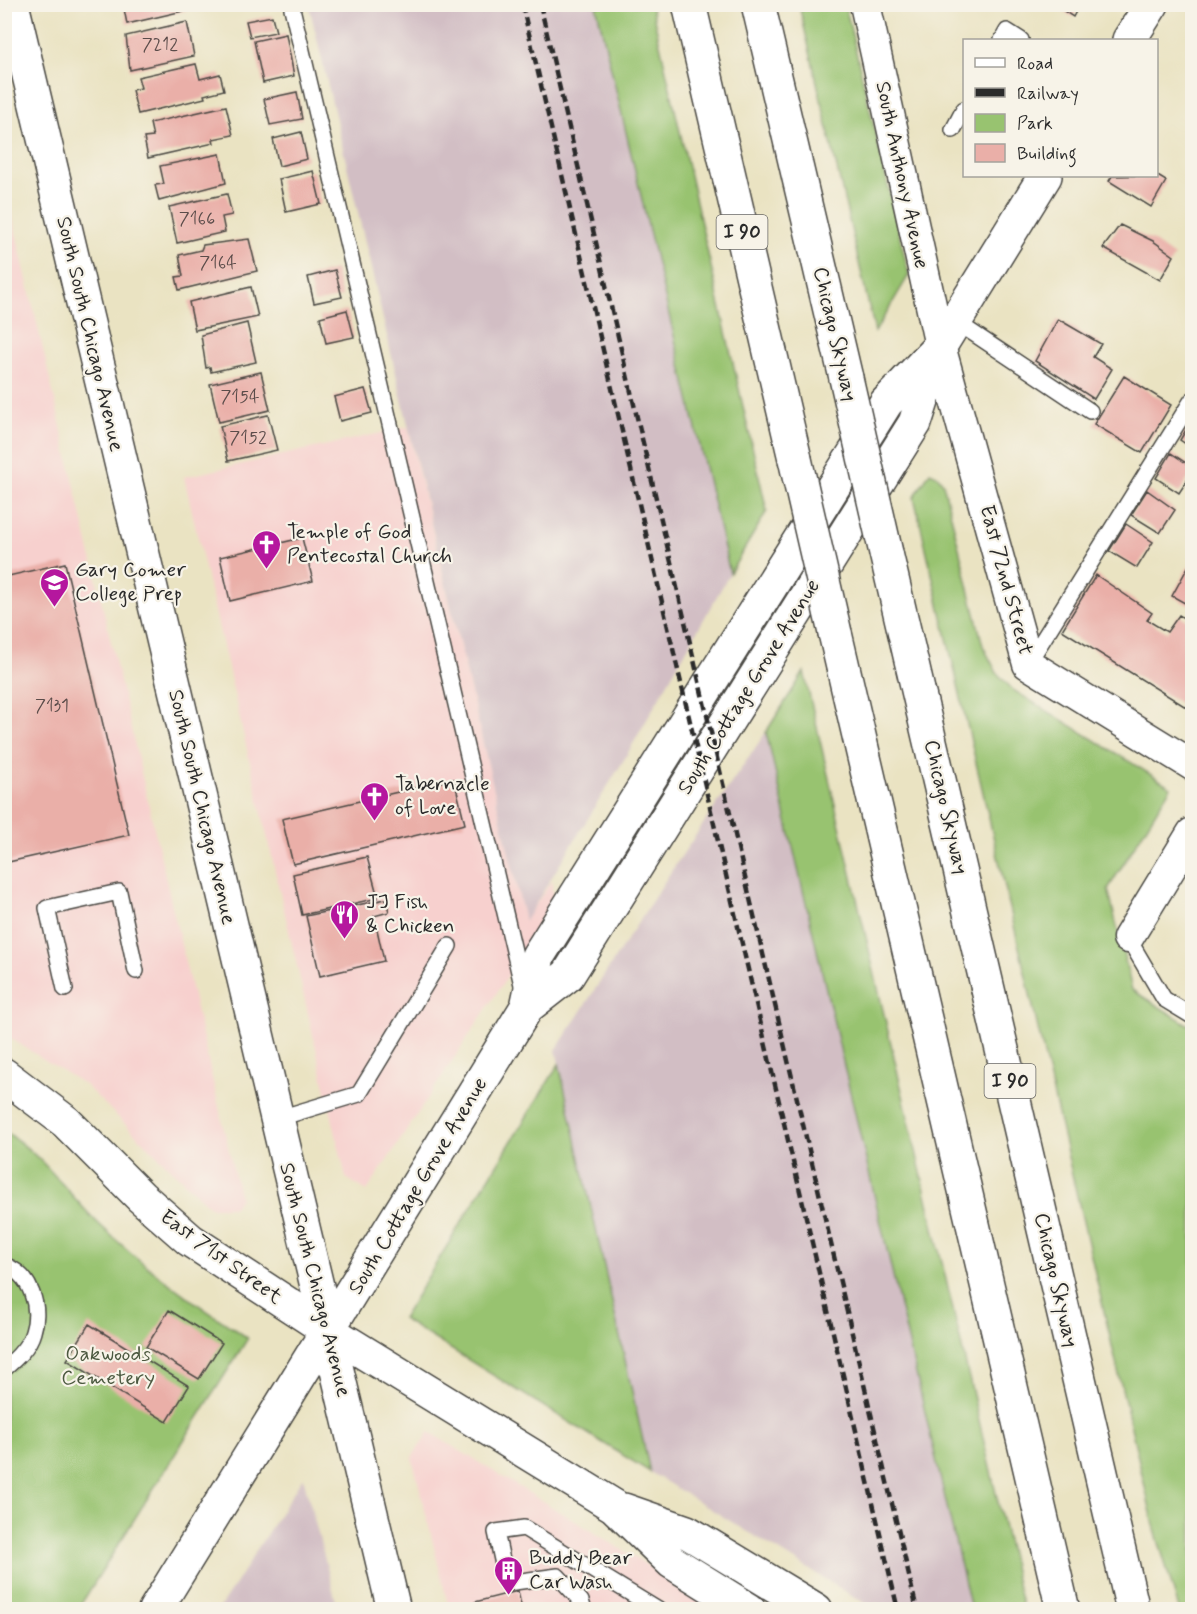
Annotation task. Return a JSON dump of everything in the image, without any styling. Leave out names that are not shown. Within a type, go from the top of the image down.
[{"type":"main road","name":"South South Chicago Avenue","points":[[12,4],[394,1610]]},
{"type":"main road","name":"I 90","points":[[689,4],[1063,1610]]},
{"type":"main road","name":"Chicago Skyway","points":[[758,4],[1133,1610]]},
{"type":"main road","points":[[1131,39],[1152,4]]},
{"type":"main road","name":"South Cottage Grove Avenue","points":[[155,1610],[527,1007],[568,975],[915,423],[947,334],[1045,177]]},
{"type":"main road","name":"East 71st Street","points":[[4,1075],[23,1086],[66,1122],[141,1197],[190,1240],[329,1331],[614,1506],[687,1532],[816,1610]]},
{"type":"main road","name":"East 71st Street","points":[[614,1506],[672,1562],[749,1610]]},
{"type":"street","name":"South Anthony Avenue","points":[[865,4],[947,334]]},
{"type":"street","name":"East 72nd Street","points":[[947,334],[1028,664],[1192,765]]},
{"type":"street","points":[[1128,938],[1192,833]]},
{"type":"lane","points":[[291,4],[527,1007]]},
{"type":"lane","points":[[1003,39],[1007,31],[1019,39]]},
{"type":"lane","points":[[953,130],[963,111]]},
{"type":"lane","points":[[947,334],[1090,411]]},
{"type":"lane","points":[[1028,664],[1192,400]]},
{"type":"lane","points":[[64,989],[47,908],[119,892],[136,971]]},
{"type":"lane","points":[[1128,938],[1164,999],[1192,1016]]},
{"type":"lane","points":[[276,1119],[359,1094],[449,946]]},
{"type":"lane","points":[[4,1265],[13,1268],[28,1284],[36,1305],[33,1332],[20,1354],[4,1369]]},
{"type":"lane","points":[[583,1605],[558,1576],[507,1583],[496,1532],[524,1528],[658,1610]]},
{"type":"shaded area","points":[[309,5],[596,5],[730,573],[625,758],[525,921]]},
{"type":"shaded area","name":"Gary Comer College Prep","points":[[4,181],[240,1198],[234,1207],[210,1207],[85,1085],[5,1035]]},
{"type":"shaded area","points":[[408,427],[525,920],[552,880],[552,889],[557,901],[367,1191],[346,1178],[184,477]]},
{"type":"shaded area","points":[[766,732],[971,1609],[874,1609],[650,1472],[556,1050],[672,870]]},
{"type":"shaded area","points":[[429,1432],[717,1609],[682,1607],[682,1610],[449,1609],[412,1457]]},
{"type":"shaded area","points":[[303,1477],[338,1609],[219,1609]]},
{"type":"green space","points":[[596,5],[651,5],[767,511],[730,573]]},
{"type":"green space","points":[[799,5],[845,5],[909,275],[875,332]]},
{"type":"green space","points":[[930,472],[937,475],[943,483],[983,646],[997,673],[1013,690],[1171,787],[1108,889],[1132,990],[1192,1027],[1192,1609],[1179,1609],[1155,1530],[914,497]]},
{"type":"green space","points":[[804,672],[1023,1609],[971,1609],[766,732]]},
{"type":"green space","points":[[559,1064],[650,1472],[402,1319]]},
{"type":"green space","name":"Oakwoods Cemetery","points":[[4,1131],[31,1151],[87,1212],[134,1256],[189,1299],[248,1338],[78,1609],[5,1609]]},
{"type":"building","points":[[123,4],[195,4],[196,8],[127,24]]},
{"type":"building","points":[[1053,4],[1080,4],[1073,17]]},
{"type":"building","points":[[272,16],[276,32],[250,37],[246,21]]},
{"type":"building","points":[[187,22],[194,56],[130,70],[126,36]]},
{"type":"building","points":[[286,34],[294,76],[263,83],[254,41]]},
{"type":"building","points":[[196,64],[200,79],[220,74],[224,90],[204,95],[205,98],[138,114],[132,90],[141,88],[138,77]]},
{"type":"building","points":[[297,92],[302,119],[270,125],[264,99]]},
{"type":"building","points":[[226,106],[233,135],[213,139],[214,143],[148,158],[144,138],[153,137],[150,123]]},
{"type":"building","points":[[301,132],[307,159],[279,166],[273,139]]},
{"type":"building","points":[[220,154],[226,183],[159,201],[155,185],[164,184],[160,166]]},
{"type":"building","points":[[313,171],[321,204],[286,212],[279,179]]},
{"type":"building","points":[[1158,176],[1166,181],[1151,207],[1109,181],[1111,177]]},
{"type":"building","points":[[227,194],[232,215],[222,217],[225,232],[177,243],[169,207]]},
{"type":"building","points":[[1120,225],[1153,241],[1174,256],[1160,280],[1103,248]]},
{"type":"building","points":[[249,239],[257,271],[179,290],[176,277],[183,276],[179,255],[201,250],[203,245]]},
{"type":"building","points":[[335,270],[342,297],[314,303],[308,277]]},
{"type":"building","points":[[251,287],[258,317],[195,330],[189,302]]},
{"type":"building","points":[[347,310],[354,337],[326,343],[320,317]]},
{"type":"building","points":[[1058,319],[1101,344],[1093,357],[1112,369],[1094,399],[1035,361]]},
{"type":"building","points":[[247,323],[256,362],[211,372],[210,367],[206,368],[201,335]]},
{"type":"building","points":[[261,372],[270,410],[219,422],[210,384]]},
{"type":"building","points":[[1124,376],[1171,405],[1142,453],[1094,424]]},
{"type":"building","points":[[365,389],[372,413],[340,421],[334,397]]},
{"type":"building","points":[[268,415],[277,450],[228,461],[220,426]]},
{"type":"building","points":[[1192,420],[1192,448],[1180,440]]},
{"type":"building","points":[[1171,453],[1192,467],[1192,473],[1179,493],[1156,478]]},
{"type":"building","points":[[1147,490],[1175,510],[1160,533],[1131,515]]},
{"type":"building","points":[[1126,524],[1153,542],[1137,568],[1109,551]]},
{"type":"building","name":"Temple of God Pentecostal Church","points":[[302,538],[313,581],[230,601],[220,557]]},
{"type":"building","points":[[65,563],[129,835],[4,863],[4,577]]},
{"type":"building","points":[[1188,567],[1192,569],[1192,607],[1172,596]]},
{"type":"building","points":[[1096,575],[1152,613],[1147,620],[1167,632],[1179,615],[1192,623],[1192,705],[1189,709],[1062,630]]},
{"type":"building","name":"Tabernacle of Love","points":[[454,779],[465,824],[293,864],[282,819]]},
{"type":"building","points":[[367,857],[378,898],[302,915],[293,874]]},
{"type":"building","name":"JJ Fish & Chicken","points":[[386,899],[389,912],[374,916],[384,961],[320,976],[306,916]]},
{"type":"building","points":[[169,1310],[222,1343],[199,1379],[146,1347]]},
{"type":"building","points":[[89,1324],[189,1386],[167,1422],[67,1360]]},
{"type":"building","name":"Buddy Bear Car Wash","points":[[518,1591],[522,1610],[477,1610],[475,1602]]},
{"type":"railway","points":[[522,4],[898,1610]]},
{"type":"railway","points":[[540,4],[917,1610]]},
{"type":"place","name":"Temple of God Pentecostal Church","points":[[266,570]]},
{"type":"place","name":"Gary Comer College Prep","points":[[54,608]]},
{"type":"place","name":"Tabernacle of Love","points":[[374,822]]},
{"type":"place","name":"JJ Fish & Chicken","points":[[345,940]]},
{"type":"place","name":"Buddy Bear Car Wash","points":[[508,1596]]}]
